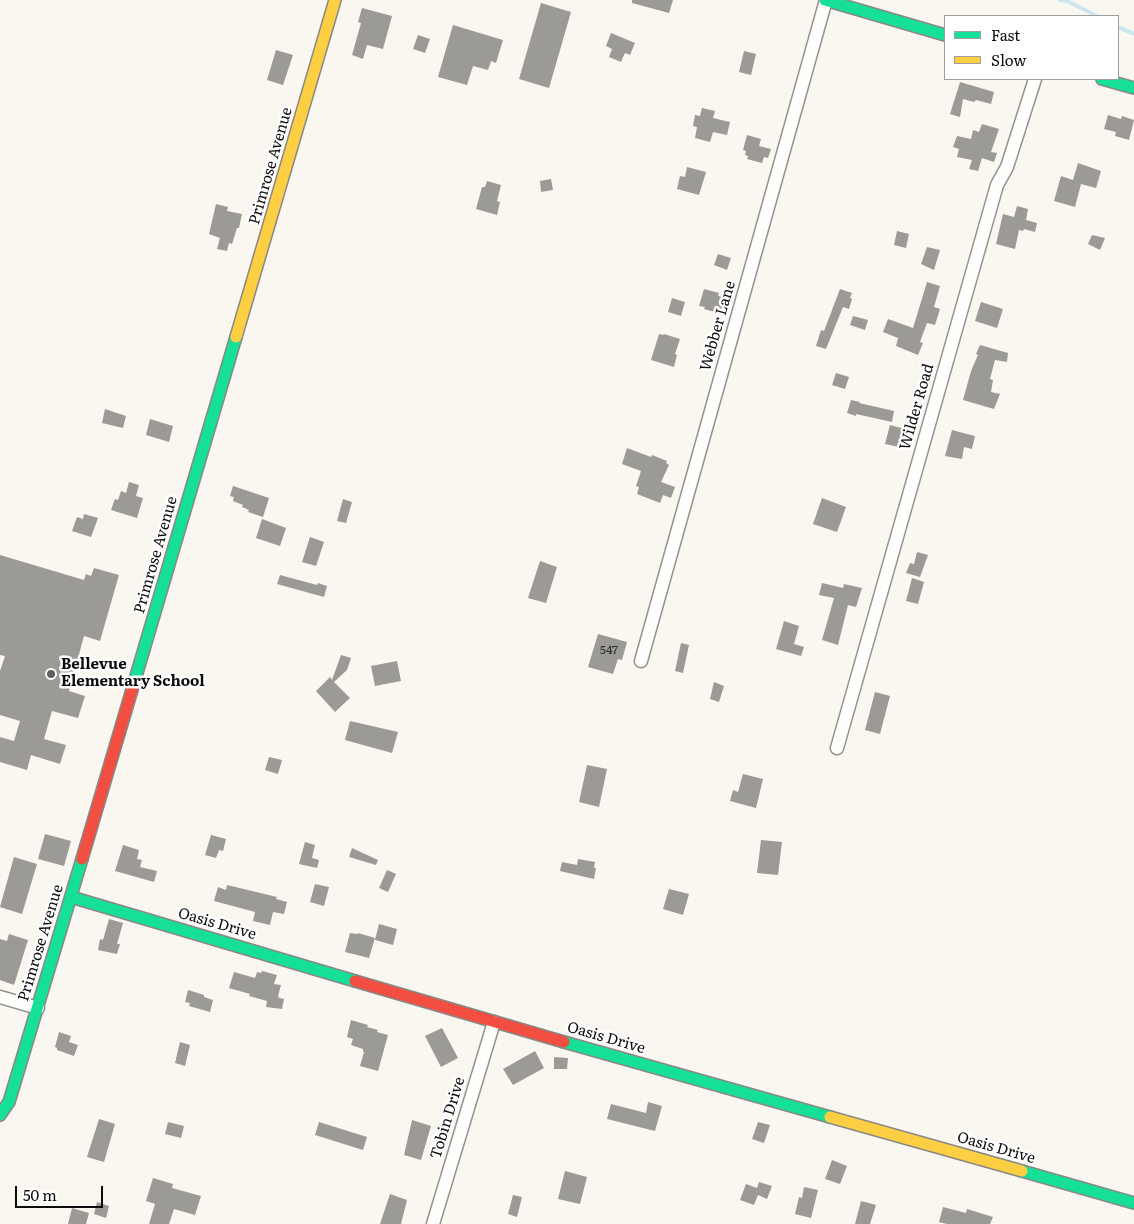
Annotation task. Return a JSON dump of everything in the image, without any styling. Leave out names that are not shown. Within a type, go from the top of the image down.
[{"type":"street","name":"Primrose Avenue","points":[[0,1115],[9,1102],[38,1008],[335,0]]},
{"type":"street","points":[[825,0],[944,35]]},
{"type":"street","name":"Webber Lane","points":[[641,661],[825,0]]},
{"type":"street","name":"Wilder Road","points":[[837,748],[997,185],[1007,167],[1035,80]]},
{"type":"street","points":[[1106,80],[1134,88]]},
{"type":"street","name":"Oasis Drive","points":[[71,897],[494,1022],[1134,1203]]},
{"type":"street","points":[[0,997],[38,1008]]},
{"type":"street","name":"Tobin Drive","points":[[433,1224],[494,1022]]},
{"type":"building","points":[[632,0],[673,0],[669,13],[632,3]]},
{"type":"building","points":[[541,3],[571,12],[549,88],[519,79]]},
{"type":"building","points":[[362,8],[392,16],[383,49],[367,45],[363,59],[352,55],[361,23],[358,22]]},
{"type":"building","points":[[453,25],[503,40],[496,63],[491,61],[488,70],[473,66],[467,85],[438,77]]},
{"type":"building","points":[[611,33],[635,43],[630,55],[625,53],[621,62],[609,57],[612,49],[606,46]]},
{"type":"building","points":[[418,35],[430,39],[425,53],[413,49]]},
{"type":"building","points":[[276,50],[293,55],[283,85],[267,80]]},
{"type":"building","points":[[744,51],[756,54],[751,75],[739,72]]},
{"type":"building","points":[[960,82],[994,92],[991,104],[963,99],[960,117],[950,114]]},
{"type":"building","points":[[702,108],[715,111],[713,118],[730,122],[727,135],[713,132],[710,142],[695,138],[697,127],[693,126],[695,115],[700,116]]},
{"type":"building","points":[[1108,115],[1121,119],[1122,116],[1134,120],[1129,140],[1115,136],[1116,132],[1104,129]]},
{"type":"building","points":[[982,124],[999,129],[991,152],[997,153],[994,162],[982,158],[978,171],[969,169],[972,160],[957,157],[959,149],[953,147],[957,136],[971,139],[973,130],[979,132]]},
{"type":"building","points":[[747,135],[761,139],[759,146],[771,149],[768,158],[764,157],[762,163],[747,159],[746,151],[743,150]]},
{"type":"building","points":[[1078,163],[1101,171],[1096,188],[1081,184],[1075,207],[1054,201],[1061,176],[1073,180]]},
{"type":"building","points":[[687,167],[706,172],[699,195],[677,189],[680,176],[685,177]]},
{"type":"building","points":[[551,179],[553,190],[541,192],[540,181]]},
{"type":"building","points":[[487,181],[501,185],[497,201],[500,202],[497,215],[476,209],[482,187],[485,187]]},
{"type":"building","points":[[216,204],[228,207],[227,211],[242,214],[239,228],[237,228],[232,244],[229,243],[227,251],[217,249],[220,238],[209,234]]},
{"type":"building","points":[[1017,206],[1028,209],[1026,220],[1037,223],[1035,232],[1024,229],[1023,231],[1019,230],[1015,249],[996,244],[1003,214],[1014,217]]},
{"type":"building","points":[[897,231],[909,234],[906,248],[894,245]]},
{"type":"building","points":[[1092,235],[1105,238],[1100,250],[1088,244]]},
{"type":"building","points":[[927,247],[940,250],[934,270],[921,264]]},
{"type":"building","points":[[718,254],[731,258],[727,270],[714,265]]},
{"type":"building","points":[[927,282],[940,286],[934,307],[940,309],[935,325],[927,323],[920,342],[923,343],[918,355],[896,346],[898,338],[883,332],[888,319],[913,328]]},
{"type":"building","points":[[704,289],[719,293],[718,296],[727,298],[722,314],[699,306]]},
{"type":"building","points":[[840,289],[852,293],[849,309],[843,307],[826,349],[816,346],[821,330],[824,331]]},
{"type":"building","points":[[672,298],[685,302],[681,316],[668,312]]},
{"type":"building","points":[[981,302],[1003,309],[997,328],[975,321]]},
{"type":"building","points":[[853,316],[868,320],[865,330],[850,325]]},
{"type":"building","points":[[659,334],[680,339],[675,354],[677,355],[674,367],[651,360]]},
{"type":"building","points":[[980,345],[1008,353],[1007,362],[995,360],[990,379],[993,380],[991,392],[1000,394],[994,409],[963,400]]},
{"type":"building","points":[[836,373],[849,377],[845,389],[832,385]]},
{"type":"building","points":[[851,400],[894,411],[892,422],[847,413]]},
{"type":"building","points":[[105,409],[126,416],[123,428],[102,423]]},
{"type":"building","points":[[150,419],[173,426],[169,442],[146,435]]},
{"type":"building","points":[[890,425],[905,429],[903,440],[901,440],[899,447],[885,444]]},
{"type":"building","points":[[952,430],[975,436],[972,449],[964,447],[962,459],[945,456]]},
{"type":"building","points":[[627,448],[667,461],[666,463],[669,465],[661,482],[675,487],[671,498],[663,495],[660,503],[637,494],[639,487],[636,486],[641,471],[622,464]]},
{"type":"building","points":[[129,482],[139,485],[136,496],[143,498],[137,518],[111,510],[115,499],[118,500],[121,491],[126,493]]},
{"type":"building","points":[[233,486],[269,498],[263,517],[248,512],[249,510],[242,507],[243,505],[233,501],[234,497],[230,496]]},
{"type":"building","points":[[822,498],[846,507],[837,532],[813,524]]},
{"type":"building","points":[[343,499],[352,502],[346,523],[337,521]]},
{"type":"building","points":[[84,514],[98,518],[91,537],[72,531],[77,517],[83,519]]},
{"type":"building","points":[[262,519],[286,528],[280,546],[256,538]]},
{"type":"building","points":[[310,537],[324,542],[316,566],[302,562]]},
{"type":"building","points":[[917,552],[928,555],[920,577],[906,573],[910,563],[914,564]]},
{"type":"building","points":[[0,555],[84,580],[86,574],[91,576],[94,568],[119,575],[100,641],[84,636],[69,691],[85,696],[78,718],[52,711],[44,739],[66,745],[60,764],[31,755],[27,770],[0,762],[0,737],[14,741],[20,721],[0,715],[0,671],[5,656],[0,655]]},
{"type":"building","points":[[540,561],[557,567],[546,603],[528,598]]},
{"type":"building","points":[[280,575],[327,586],[324,597],[277,584]]},
{"type":"building","points":[[912,578],[924,582],[918,604],[906,601]]},
{"type":"building","points":[[822,583],[843,588],[844,584],[862,588],[856,607],[848,605],[838,645],[822,640],[834,598],[819,595]]},
{"type":"building","points":[[784,621],[799,626],[794,644],[804,647],[801,656],[776,649]]},
{"type":"building","points":[[598,634],[627,642],[622,660],[618,659],[613,674],[588,667]]},
{"type":"building","points":[[681,643],[689,645],[683,673],[675,671]]},
{"type":"building","points":[[341,655],[351,658],[347,670],[334,682],[350,698],[335,712],[316,691],[330,677],[332,680]]},
{"type":"building","points":[[397,661],[401,681],[375,686],[371,666]]},
{"type":"building","points":[[714,682],[724,686],[719,702],[710,699]]},
{"type":"building","points":[[875,692],[890,696],[880,734],[865,730]]},
{"type":"building","points":[[350,721],[398,732],[392,753],[345,740]]},
{"type":"building","points":[[269,757],[282,760],[278,774],[265,770]]},
{"type":"building","points":[[587,765],[607,769],[599,807],[579,802]]},
{"type":"building","points":[[743,774],[763,779],[756,808],[730,801],[733,790],[738,792]]},
{"type":"building","points":[[45,834],[71,841],[64,866],[38,859]]},
{"type":"building","points":[[211,835],[226,839],[223,851],[219,850],[216,858],[205,855]]},
{"type":"building","points":[[761,840],[782,842],[778,875],[757,873]]},
{"type":"building","points":[[305,842],[315,845],[312,858],[319,860],[317,868],[299,864]]},
{"type":"building","points":[[123,845],[139,850],[137,859],[142,860],[140,867],[157,871],[154,882],[115,871]]},
{"type":"building","points":[[352,848],[378,860],[376,865],[349,857]]},
{"type":"building","points":[[14,857],[37,864],[22,914],[0,907]]},
{"type":"building","points":[[578,859],[595,862],[594,879],[560,871],[562,862],[577,865]]},
{"type":"building","points":[[387,870],[396,874],[388,892],[379,888]]},
{"type":"building","points":[[315,884],[329,887],[324,906],[310,902]]},
{"type":"building","points":[[227,885],[277,897],[276,899],[287,902],[284,914],[273,912],[270,925],[253,921],[255,912],[214,901],[218,887],[226,890]]},
{"type":"building","points":[[669,889],[689,894],[683,915],[663,909]]},
{"type":"building","points":[[109,919],[123,923],[117,944],[120,944],[117,954],[98,950],[100,939],[103,940]]},
{"type":"building","points":[[379,924],[397,929],[393,945],[375,940]]},
{"type":"building","points":[[350,933],[358,933],[375,938],[369,958],[345,952]]},
{"type":"building","points":[[9,934],[28,940],[14,985],[0,980],[0,939],[7,941]]},
{"type":"building","points":[[262,971],[277,975],[274,984],[281,985],[278,996],[284,999],[282,1009],[266,1007],[267,1001],[229,988],[234,972],[255,978],[257,972],[261,973]]},
{"type":"building","points":[[188,990],[213,1000],[210,1012],[189,1006],[190,1003],[185,1002]]},
{"type":"building","points":[[351,1020],[368,1025],[367,1027],[378,1030],[377,1032],[388,1035],[378,1071],[360,1066],[364,1052],[363,1049],[351,1045],[353,1039],[347,1037]]},
{"type":"building","points":[[442,1028],[458,1058],[441,1067],[425,1036]]},
{"type":"building","points":[[59,1032],[71,1036],[69,1042],[78,1045],[74,1056],[57,1050],[55,1047]]},
{"type":"building","points":[[180,1042],[190,1045],[185,1066],[175,1063]]},
{"type":"building","points":[[535,1051],[544,1068],[513,1085],[503,1069]]},
{"type":"building","points":[[554,1057],[568,1058],[567,1069],[554,1069]]},
{"type":"building","points":[[648,1102],[662,1106],[655,1131],[607,1119],[611,1104],[646,1113]]},
{"type":"building","points":[[99,1119],[115,1124],[104,1162],[87,1157]]},
{"type":"building","points":[[412,1120],[431,1126],[421,1160],[404,1155]]},
{"type":"building","points":[[168,1122],[184,1126],[181,1138],[165,1134]]},
{"type":"building","points":[[319,1122],[367,1137],[363,1150],[315,1135]]},
{"type":"building","points":[[758,1122],[770,1125],[764,1143],[752,1139]]},
{"type":"building","points":[[832,1160],[847,1166],[840,1184],[825,1179]]},
{"type":"building","points":[[565,1171],[587,1177],[580,1204],[558,1199]]},
{"type":"building","points":[[153,1178],[173,1184],[172,1188],[201,1196],[195,1215],[174,1209],[169,1224],[149,1224],[155,1204],[146,1201]]},
{"type":"building","points":[[759,1182],[772,1186],[767,1199],[758,1195],[754,1205],[740,1200],[746,1184],[757,1188]]},
{"type":"building","points":[[804,1187],[818,1190],[811,1218],[795,1214],[799,1197],[802,1198]]},
{"type":"building","points":[[390,1194],[407,1200],[401,1224],[380,1224]]},
{"type":"building","points":[[513,1195],[522,1197],[517,1217],[508,1214]]},
{"type":"building","points":[[861,1201],[876,1205],[870,1224],[855,1224]]},
{"type":"building","points":[[97,1202],[109,1206],[106,1218],[94,1214]]},
{"type":"building","points":[[943,1207],[966,1213],[967,1209],[993,1217],[990,1224],[947,1224],[939,1222]]},
{"type":"building","points":[[72,1208],[89,1213],[86,1224],[68,1224]]},
{"type":"waterway","points":[[1060,0],[1067,1],[1095,15]]},
{"type":"waterway","points":[[1119,27],[1134,34]]},
{"type":"traffic: fast","points":[[825,0],[944,35]]},
{"type":"traffic: fast","points":[[1106,80],[1134,88]]},
{"type":"traffic: fast","points":[[134,683],[236,337]]},
{"type":"traffic: fast","points":[[0,1115],[9,1102],[82,859]]},
{"type":"traffic: fast","points":[[71,897],[355,981]]},
{"type":"traffic: fast","points":[[564,1042],[830,1117]]},
{"type":"traffic: fast","points":[[1022,1171],[1134,1203]]},
{"type":"traffic: slow","points":[[236,337],[335,0]]},
{"type":"traffic: slow","points":[[830,1117],[1022,1171]]},
{"type":"traffic: jam","points":[[82,859],[134,683]]},
{"type":"traffic: jam","points":[[355,981],[564,1042]]},
{"type":"place","name":"Bellevue Elementary School","points":[[51,674]]}]
